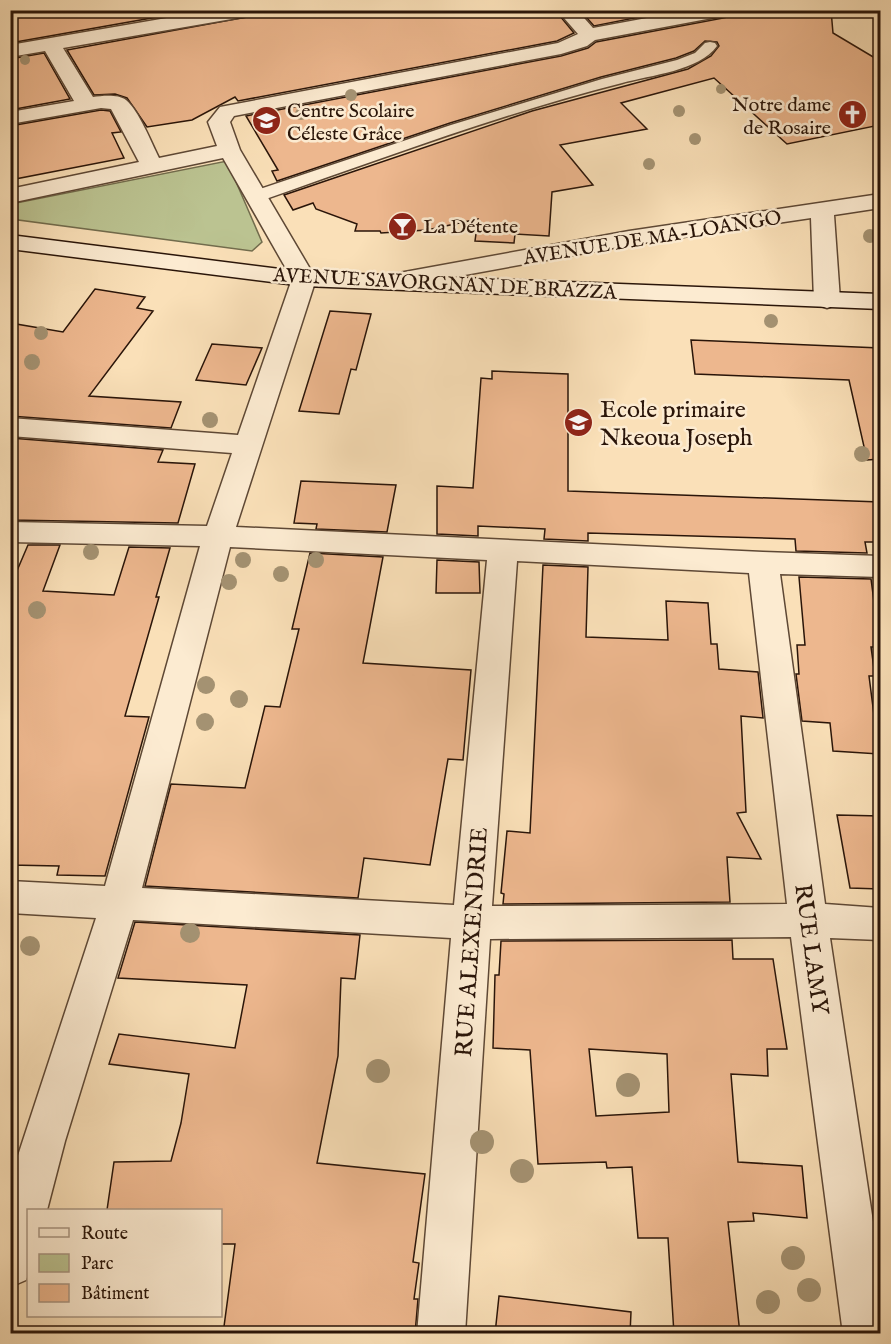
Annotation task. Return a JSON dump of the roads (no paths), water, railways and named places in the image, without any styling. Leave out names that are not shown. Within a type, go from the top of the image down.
[{"type":"street","points":[[10,51],[249,10]]},
{"type":"street","points":[[566,10],[589,35]]},
{"type":"street","points":[[10,1263],[43,1141],[119,905],[218,536],[304,279],[229,150],[219,122],[227,111],[561,48],[580,42],[589,35],[723,10]]},
{"type":"street","points":[[51,44],[80,90],[86,105]]},
{"type":"street","points":[[10,118],[101,102],[117,103],[124,111],[152,165]]},
{"type":"street","points":[[10,196],[229,150]]},
{"type":"street","name":"AVENUE DE MA-LOANGO","points":[[388,282],[629,238],[880,201]]},
{"type":"street","points":[[822,211],[827,300]]},
{"type":"street","name":"AVENUE SAVORGNAN DE BRAZZA","points":[[10,242],[304,279],[880,302]]},
{"type":"street","points":[[10,427],[249,445]]},
{"type":"street","points":[[10,532],[218,536],[763,563],[880,566]]},
{"type":"street","name":"RUE ALEXENDRIE","points":[[441,1334],[503,551]]},
{"type":"street","name":"RUE LAMY","points":[[763,563],[808,920],[867,1334]]},
{"type":"street","points":[[10,897],[119,905],[472,923],[808,920],[880,924]]},
{"type":"lane","points":[[257,196],[456,128],[607,82],[682,63],[700,56],[710,46]]},
{"type":"place","name":"Notre dame de Rosaire","points":[[852,115]]},
{"type":"place","name":"Centre Scolaire Céleste Grâce","points":[[266,121]]},
{"type":"place","name":"La Détente","points":[[402,226]]},
{"type":"place","name":"Ecole primaire Nkeoua Joseph","points":[[579,423]]}]
